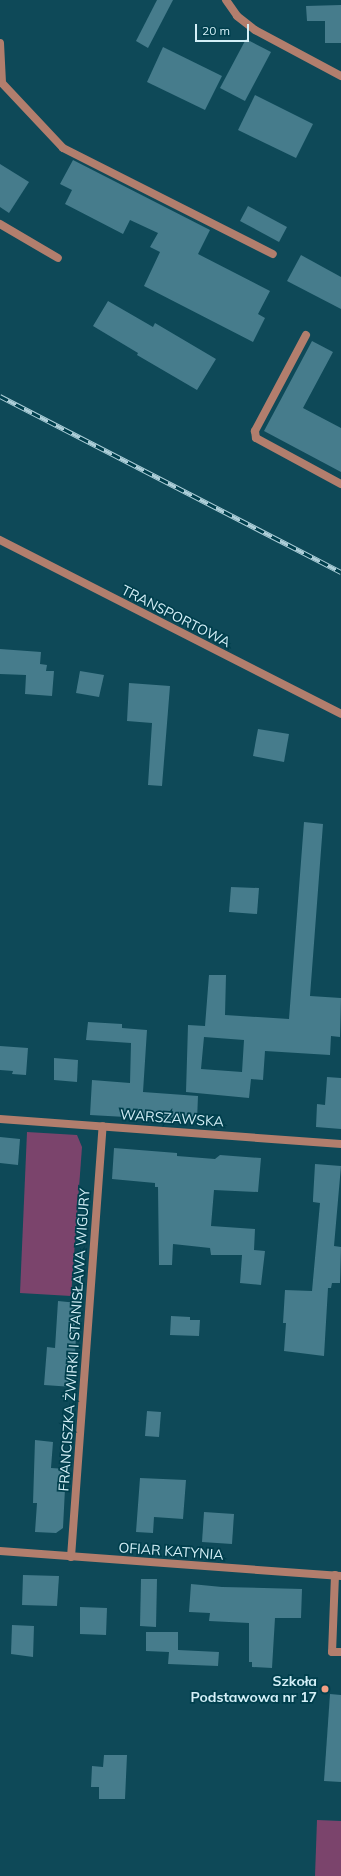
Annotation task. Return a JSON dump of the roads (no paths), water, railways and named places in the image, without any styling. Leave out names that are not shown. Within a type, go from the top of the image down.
[{"type":"street","points":[[226,0],[237,16],[255,30],[341,76]]},
{"type":"street","points":[[0,43],[1,86],[62,148],[273,254]]},
{"type":"street","points":[[0,224],[58,258]]},
{"type":"street","points":[[306,335],[255,431],[256,438],[341,484]]},
{"type":"street","name":"TRANSPORTOWA","points":[[0,540],[341,714]]},
{"type":"street","name":"WARSZAWSKA","points":[[0,1119],[341,1144]]},
{"type":"street","name":"FRANCISZKA ŻWIRKI I STANISŁAWA WIGURY","points":[[71,1556],[104,1126]]},
{"type":"street","name":"OFIAR KATYNIA","points":[[0,1551],[338,1576]]},
{"type":"street","points":[[338,1576],[332,1652],[341,1652]]},
{"type":"railway","points":[[0,396],[341,572]]},
{"type":"place","name":"Szkoła Podstawowa nr 17","points":[[325,1689]]}]
